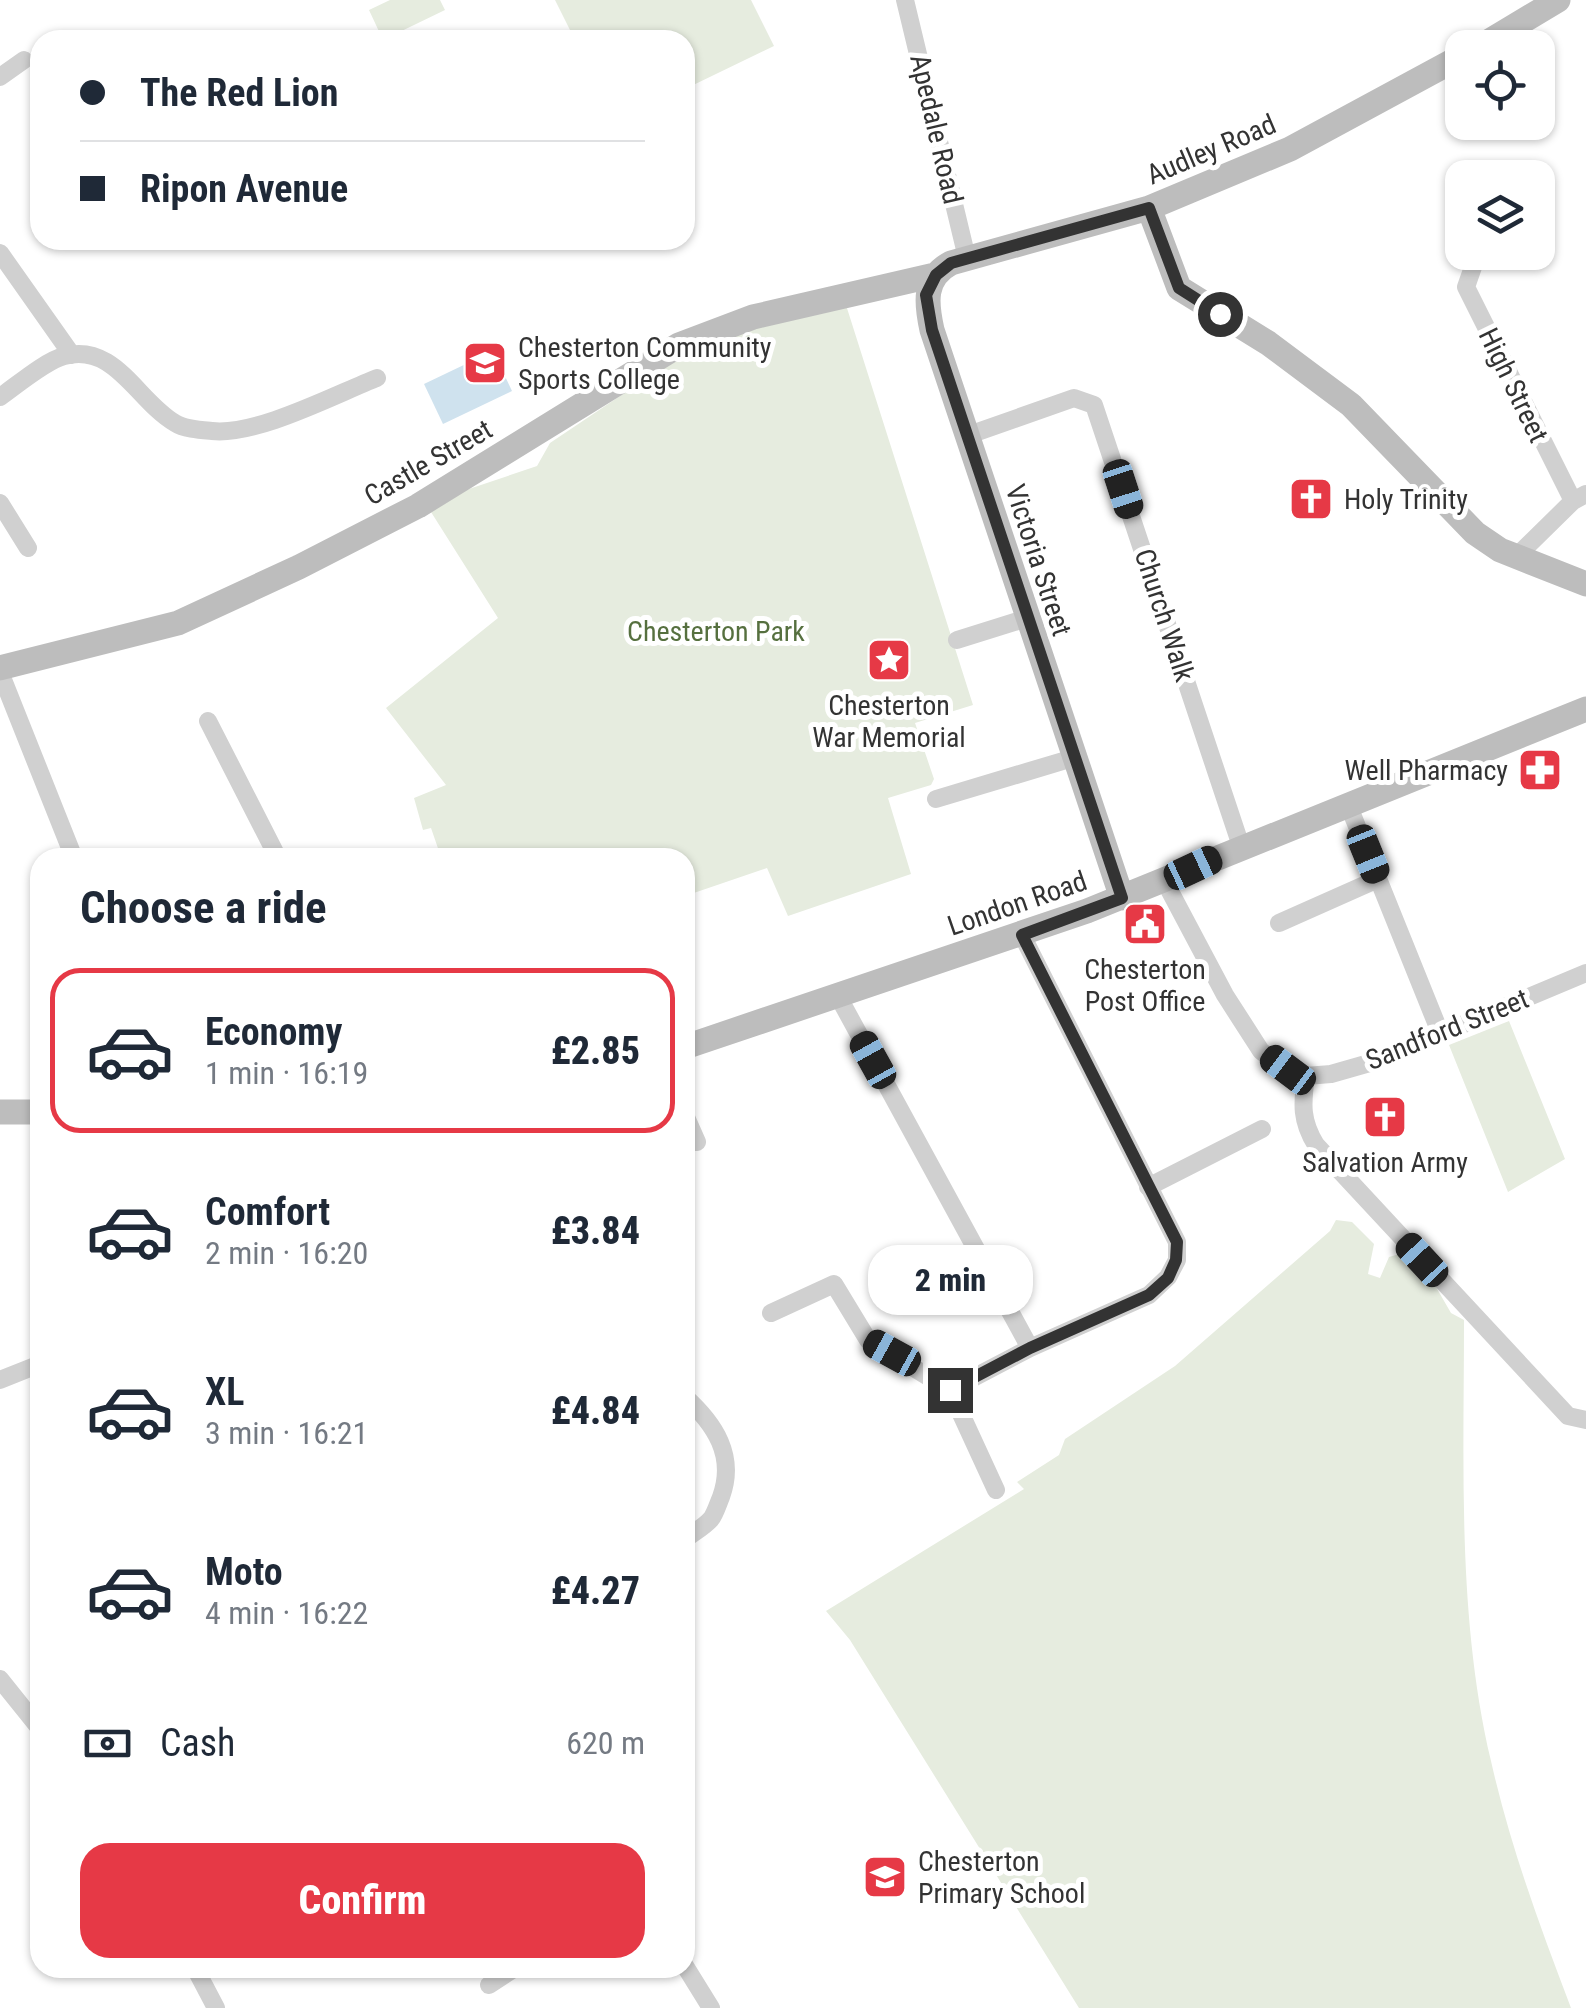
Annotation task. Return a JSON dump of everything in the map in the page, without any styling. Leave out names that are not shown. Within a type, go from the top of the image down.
[{"type":"street","name":"Apedale Road","points":[[905,0],[967,258]]},
{"type":"street","points":[[1508,30],[1558,0]]},
{"type":"street","points":[[0,77],[24,60]]},
{"type":"street","name":"Audley Road","points":[[967,258],[1149,208],[1290,149],[1445,65]]},
{"type":"street","points":[[1149,208],[1179,288],[1268,343],[1351,405],[1475,532],[1516,556],[1586,584]]},
{"type":"street","points":[[0,253],[72,355]]},
{"type":"street","points":[[936,275],[951,263],[967,258]]},
{"type":"street","name":"High Street","points":[[1472,270],[1466,287],[1580,497]]},
{"type":"street","name":"Victoria Street","points":[[936,275],[926,295],[927,309],[1026,618],[1122,898]]},
{"type":"street","name":"Castle Street","points":[[0,670],[178,624],[282,575],[418,506],[679,345],[753,318],[936,275]]},
{"type":"street","points":[[0,397],[61,356],[94,354],[113,364],[151,406],[178,426],[215,432],[245,430],[377,378]]},
{"type":"street","name":"Church Walk","points":[[966,436],[1074,398],[1094,405],[1241,846]]},
{"type":"street","points":[[1516,556],[1580,497]]},
{"type":"street","points":[[0,503],[28,548]]},
{"type":"street","points":[[958,640],[1026,618]]},
{"type":"street","points":[[0,670],[70,848]]},
{"type":"street","name":"London Road","points":[[695,1044],[1122,898],[1241,846],[1586,709]]},
{"type":"street","points":[[208,721],[273,848]]},
{"type":"street","points":[[936,799],[1073,758]]},
{"type":"street","points":[[1348,804],[1441,1035]]},
{"type":"street","points":[[1164,880],[1261,1050],[1288,1070],[1306,1076],[1304,1126],[1316,1145],[1568,1416],[1586,1420]]},
{"type":"street","points":[[1279,922],[1378,880]]},
{"type":"street","points":[[950,1390],[1030,1348],[1149,1295],[1168,1278],[1176,1260],[1177,1242],[1022,935]]},
{"type":"street","name":"Sandford Street","points":[[1306,1076],[1373,1062],[1586,973]]},
{"type":"street","points":[[838,996],[1030,1348]]},
{"type":"street","points":[[0,1112],[30,1112]]},
{"type":"street","points":[[1148,1187],[1262,1128]]},
{"type":"street","points":[[695,1138],[697,1142]]},
{"type":"street","points":[[771,1313],[834,1284],[868,1340],[950,1390],[996,1490]]},
{"type":"street","points":[[0,1380],[30,1368]]},
{"type":"street","points":[[695,1407],[720,1438],[727,1464],[723,1492],[712,1518],[695,1532]]},
{"type":"street","points":[[0,1678],[30,1716]]},
{"type":"street","points":[[200,1978],[216,2008]]},
{"type":"street","points":[[488,1985],[500,1978]]},
{"type":"street","points":[[692,1978],[711,2008]]},
{"type":"green space","points":[[390,0],[440,0],[445,10],[404,30],[378,30],[369,10]]},
{"type":"green space","points":[[555,0],[751,0],[774,46],[695,84],[695,30],[570,30]]},
{"type":"green space","name":"Chesterton Park","points":[[846,305],[973,705],[915,723],[934,779],[931,785],[888,798],[911,874],[788,916],[767,868],[695,893],[695,848],[438,848],[431,828],[423,830],[414,798],[446,785],[386,708],[498,618],[431,512],[466,490],[537,466],[550,443],[678,357],[743,330]]},
{"type":"green space","points":[[1509,1021],[1565,1159],[1508,1192],[1449,1045]]},
{"type":"green space","points":[[1336,1220],[1352,1222],[1374,1244],[1368,1274],[1380,1278],[1389,1257],[1403,1253],[1429,1275],[1451,1313],[1464,1320],[1465,1542],[1480,1707],[1516,1855],[1571,2008],[1079,2008],[850,1640],[826,1611],[1024,1489],[1017,1482],[1059,1455],[1065,1439],[1175,1366],[1330,1231]]},
{"type":"water","points":[[493,351],[512,391],[443,424],[424,384]]},
{"type":"place","name":"Chesterton Community Sports College","points":[[485,363]]},
{"type":"place","name":"Holy Trinity","points":[[1311,499]]},
{"type":"place","name":"Chesterton War Memorial","points":[[889,660]]},
{"type":"place","name":"Well Pharmacy","points":[[1540,770]]},
{"type":"place","name":"Chesterton Post Office","points":[[1145,924]]},
{"type":"place","name":"Salvation Army","points":[[1385,1117]]},
{"type":"place","name":"Chesterton Primary School","points":[[885,1877]]},
{"type":"route","points":[[950,1390],[1030,1348],[1149,1295],[1168,1278],[1176,1260],[1177,1242],[1022,935],[1122,898],[966,436],[932,330],[926,295],[936,275],[951,263],[1149,208],[1179,288],[1220,314]]}]
